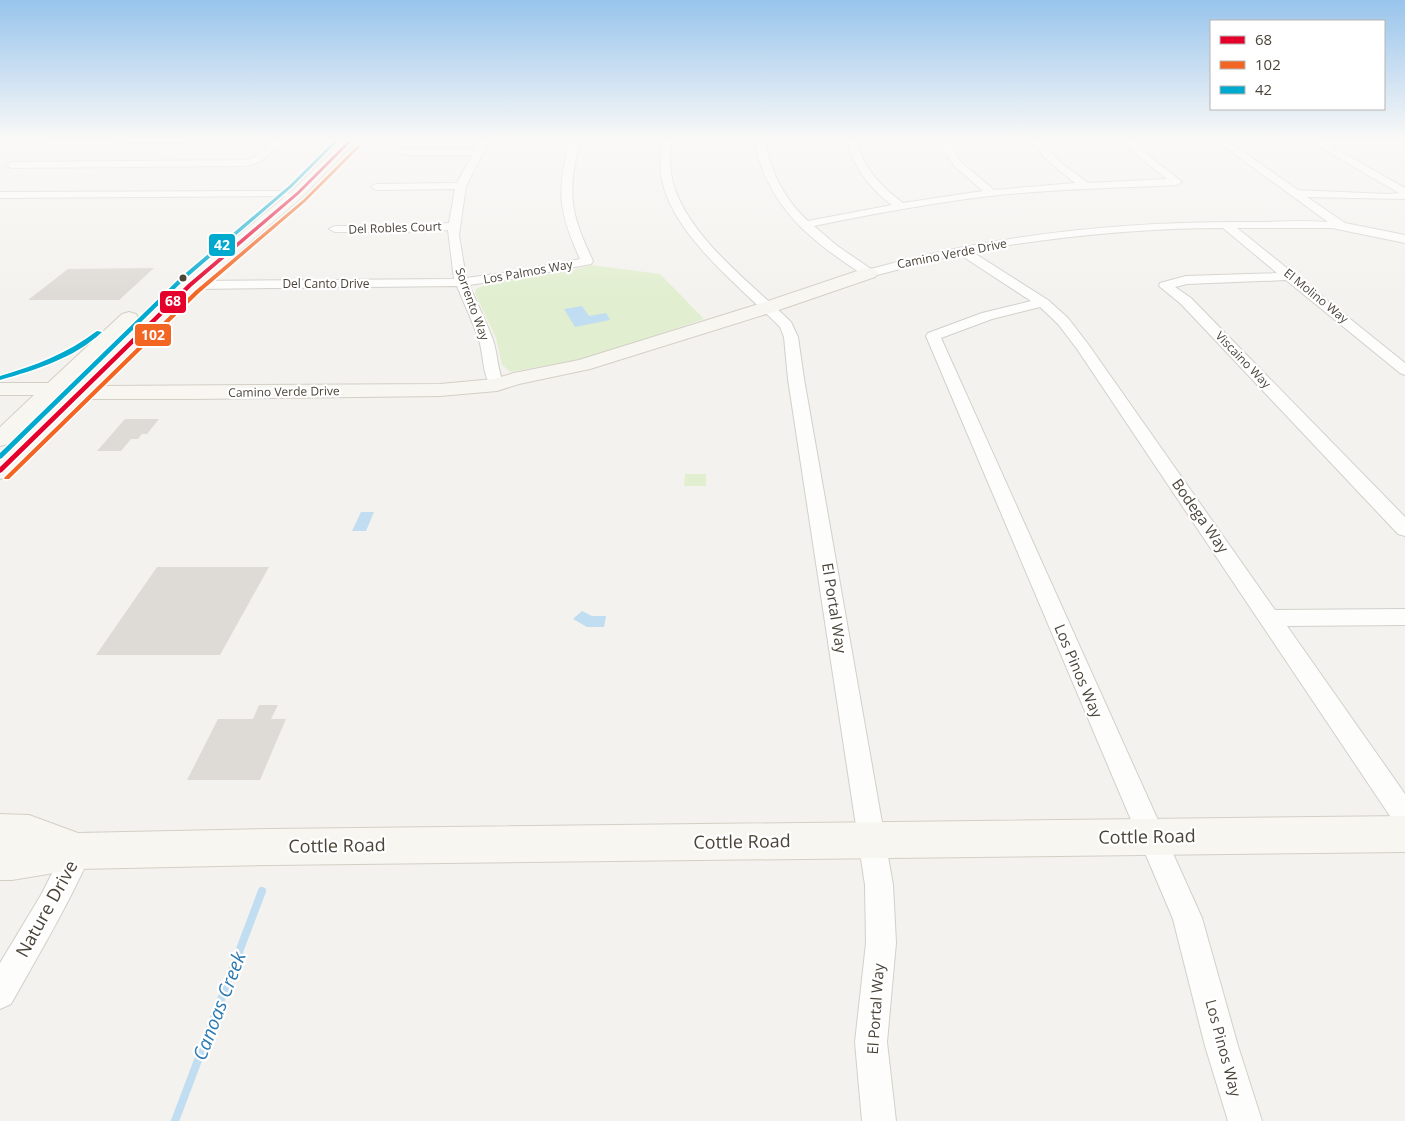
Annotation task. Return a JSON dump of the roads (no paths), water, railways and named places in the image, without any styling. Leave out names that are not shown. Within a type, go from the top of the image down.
[{"type":"main road","points":[[5,434],[188,266],[286,191]]},
{"type":"main road","points":[[0,471],[190,285],[300,191]]},
{"type":"main road","name":"Camino Verde Drive","points":[[0,389],[440,390],[584,365],[869,273]]},
{"type":"main road","points":[[0,389],[44,376],[91,354]]},
{"type":"main road","points":[[50,422],[95,399],[122,388],[115,357]]},
{"type":"main road","points":[[0,389],[15,402],[5,434]]},
{"type":"main road","name":"Cottle Road","points":[[0,832],[29,833],[78,851]]},
{"type":"main road","name":"Cottle Road","points":[[0,862],[12,862],[78,851],[1405,834]]},
{"type":"street","name":"Sorrento Way","points":[[460,191],[453,234],[462,282],[486,340],[492,365],[501,380]]},
{"type":"street","name":"Los Palmos Way","points":[[462,282],[535,272],[587,261],[570,225],[565,206],[565,191]]},
{"type":"street","name":"El Portal Way","points":[[672,191],[686,219],[707,248],[769,306],[786,325],[791,337],[796,379],[879,885],[882,943],[871,1042],[879,1121]]},
{"type":"street","points":[[777,191],[804,225],[828,245],[869,273]]},
{"type":"street","points":[[884,191],[901,206]]},
{"type":"street","points":[[804,225],[901,206],[1015,191]]},
{"type":"street","points":[[1296,193],[1387,197],[1405,194]]},
{"type":"street","points":[[1296,193],[1342,226]]},
{"type":"street","points":[[0,194],[283,194]]},
{"type":"street","name":"Camino Verde Drive","points":[[869,273],[961,250],[1062,234],[1147,227],[1225,224],[1342,226],[1405,239]]},
{"type":"street","name":"El Molino Way","points":[[1225,224],[1405,370]]},
{"type":"street","name":"Del Robles Court","points":[[335,229],[404,229],[454,226]]},
{"type":"street","name":"Bodega Way","points":[[961,250],[1043,303],[1063,321],[1083,347],[1405,816]]},
{"type":"street","name":"Viscaino Way","points":[[1291,276],[1186,280],[1165,286],[1186,301],[1405,529]]},
{"type":"street","name":"Del Canto Drive","points":[[190,285],[462,282]]},
{"type":"street","name":"Los Pinos Way","points":[[1043,303],[1027,305],[967,323],[933,336],[1150,837],[1187,918],[1205,978],[1228,1076],[1244,1121]]},
{"type":"street","points":[[1270,618],[1405,617]]},
{"type":"street","name":"Nature Drive","points":[[0,993],[51,905],[78,851]]},
{"type":"water","points":[[582,306],[589,316],[606,313],[610,320],[575,327],[564,309]]},
{"type":"water","points":[[361,512],[374,512],[366,531],[352,531]]},
{"type":"water","points":[[582,611],[592,616],[606,616],[604,627],[587,627],[573,619]]},
{"type":"waterway","name":"Canoas Creek","points":[[175,1121],[262,891]]}]
